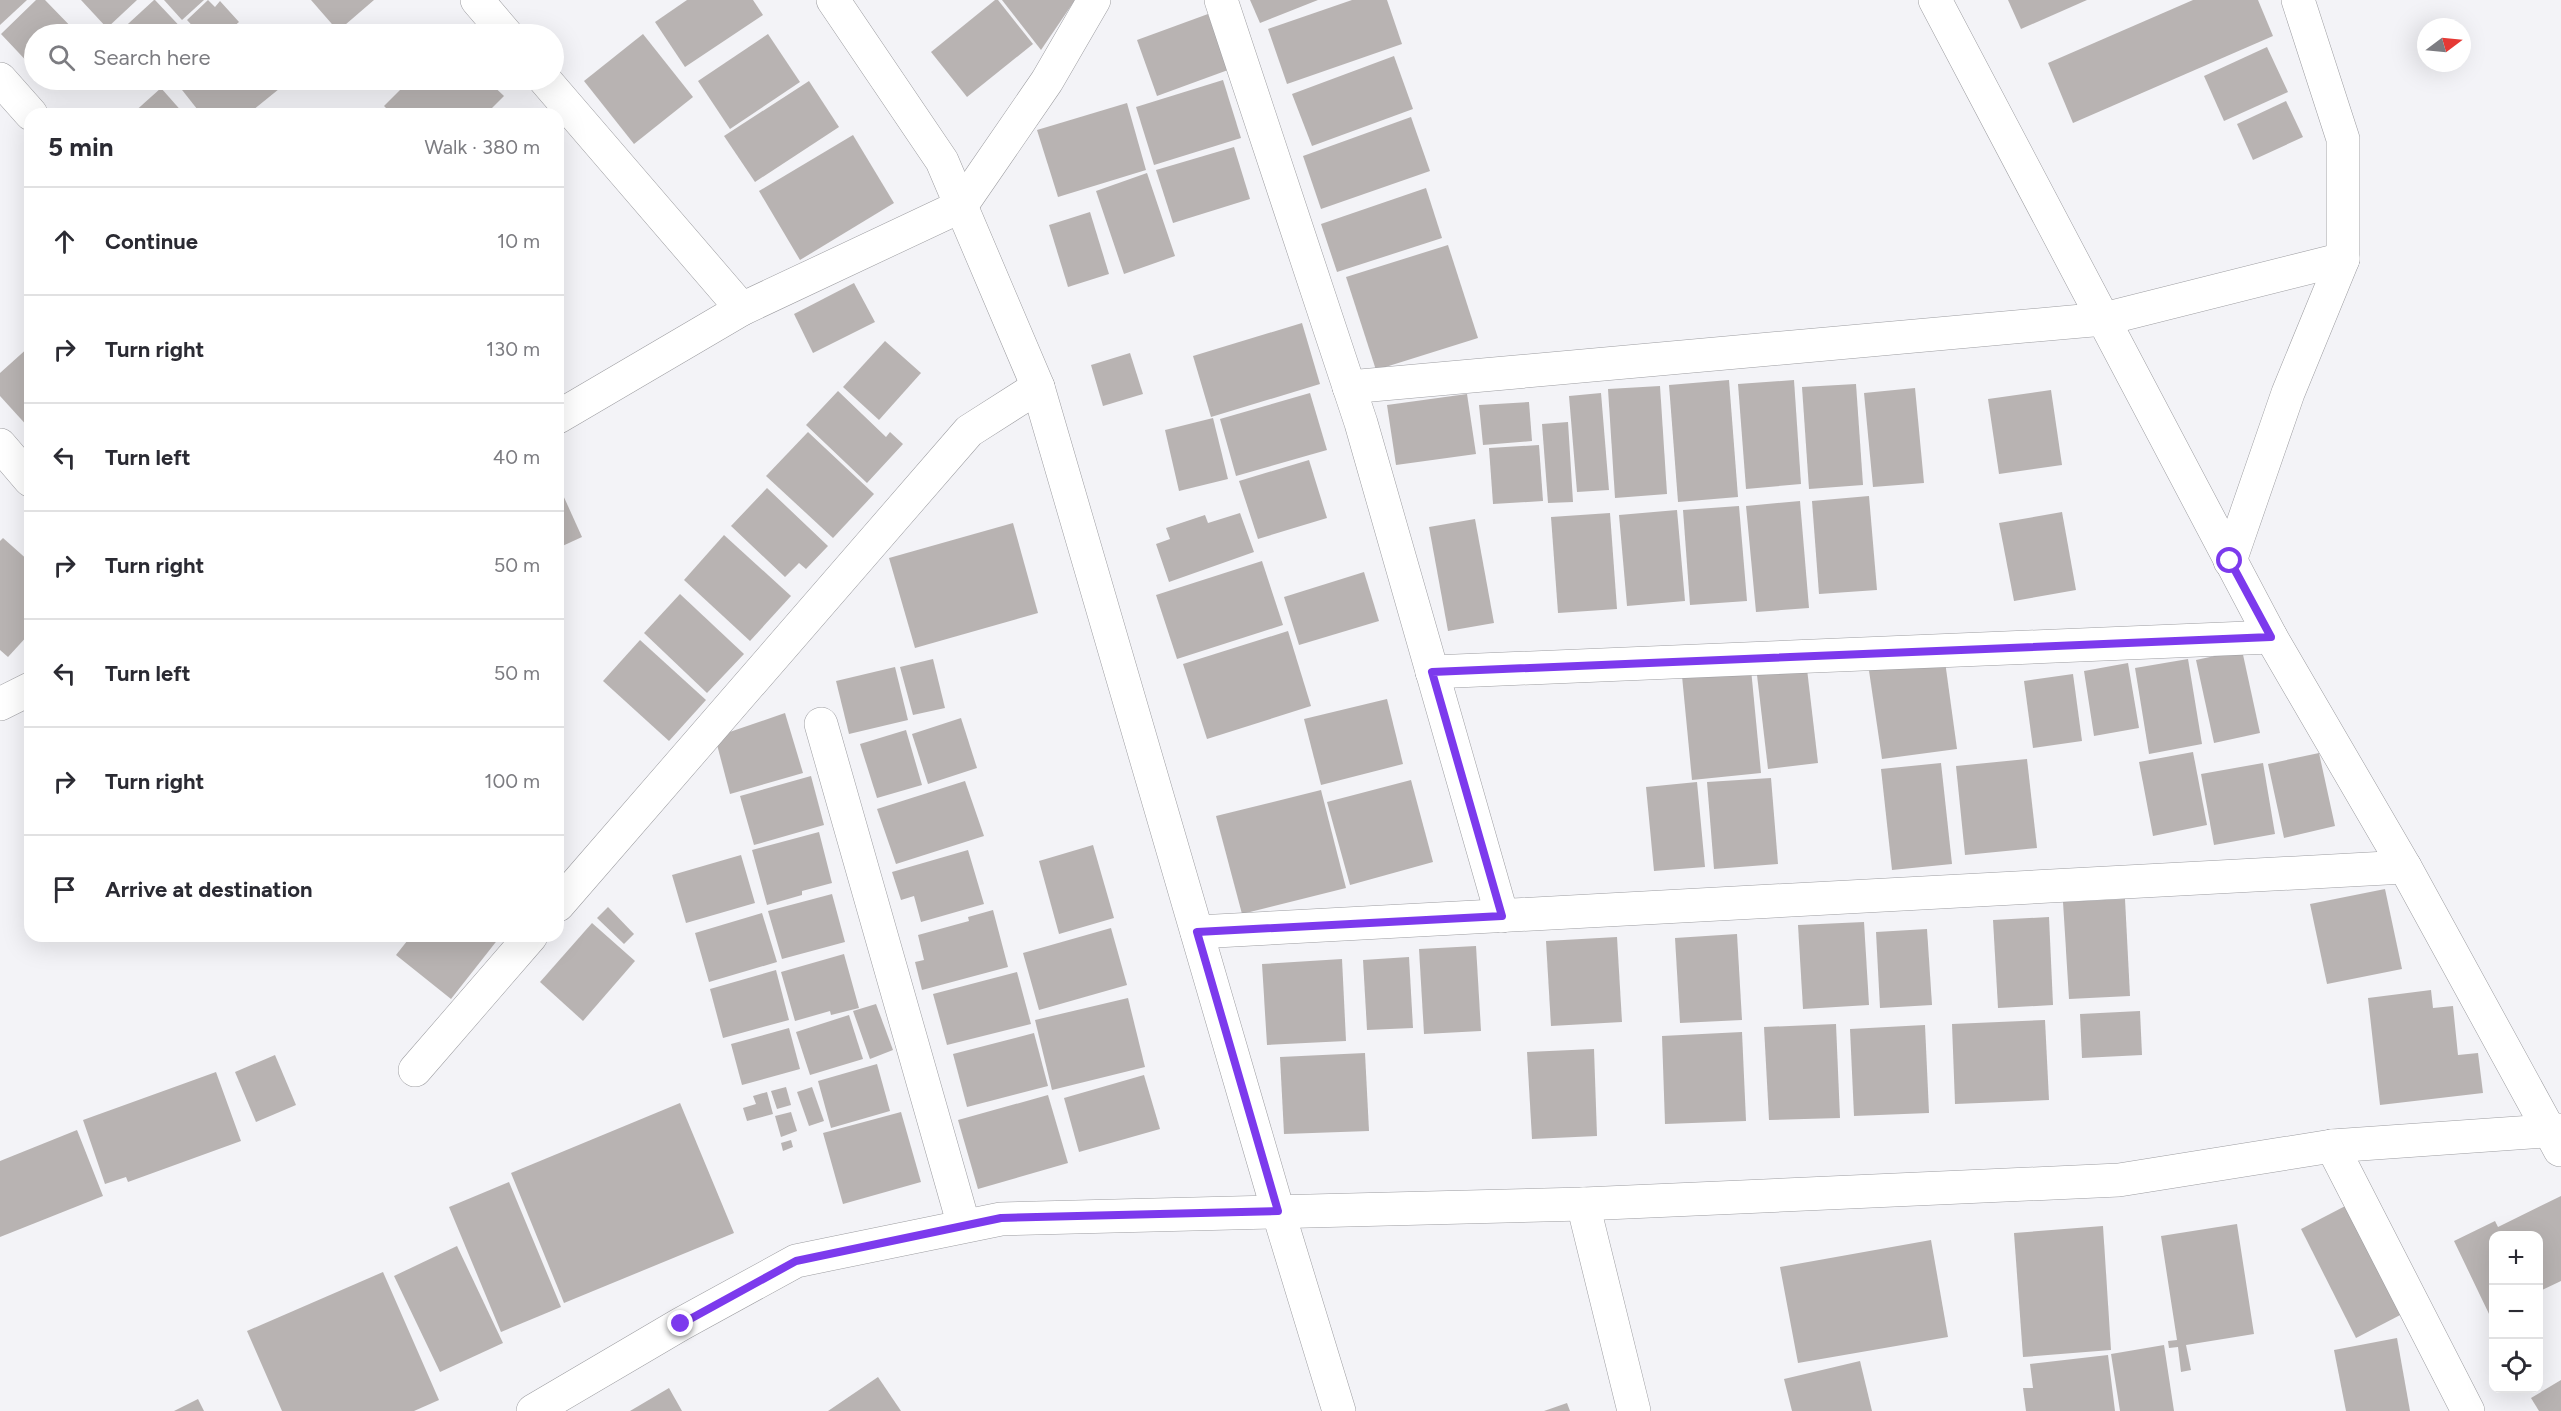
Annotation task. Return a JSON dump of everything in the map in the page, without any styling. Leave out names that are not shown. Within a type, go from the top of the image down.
[{"type":"street","points":[[477,0],[497,24]]},
{"type":"street","points":[[833,0],[942,161],[1038,387],[1278,1211],[1339,1411]]},
{"type":"street","points":[[564,413],[741,309],[961,206],[1047,81],[1094,0]]},
{"type":"street","points":[[1221,0],[1349,387],[1502,916]]},
{"type":"street","points":[[533,1411],[681,1324],[796,1261],[1001,1218],[1583,1204],[2119,1180],[2332,1146],[2557,1138],[2405,867],[2271,637],[1935,0]]},
{"type":"street","points":[[2230,561],[2288,393],[2343,260],[2343,139],[2298,0]]},
{"type":"street","points":[[0,80],[26,108]]},
{"type":"street","points":[[554,90],[741,309]]},
{"type":"street","points":[[1349,387],[2104,320],[2343,260]]},
{"type":"street","points":[[564,898],[969,431],[1038,387]]},
{"type":"street","points":[[0,445],[24,473]]},
{"type":"street","points":[[1432,672],[2271,637]]},
{"type":"street","points":[[0,704],[24,692]]},
{"type":"street","points":[[821,724],[964,1226]]},
{"type":"street","points":[[1197,932],[2405,867]]},
{"type":"street","points":[[415,1070],[526,942]]},
{"type":"street","points":[[2332,1146],[2468,1411]]},
{"type":"street","points":[[1583,1204],[1634,1411]]},
{"type":"building","points":[[0,0],[27,0],[0,25]]},
{"type":"building","points":[[36,0],[45,0],[68,24],[24,24],[24,58],[1,34]]},
{"type":"building","points":[[81,0],[137,0],[111,24],[103,24]]},
{"type":"building","points":[[154,0],[178,24],[128,24]]},
{"type":"building","points":[[164,0],[204,0],[182,20]]},
{"type":"building","points":[[208,0],[215,7],[220,1],[239,22],[237,24],[191,24],[187,20]]},
{"type":"building","points":[[311,0],[374,0],[346,24],[332,24]]},
{"type":"building","points":[[687,0],[753,0],[763,15],[685,67],[655,22]]},
{"type":"building","points":[[995,0],[998,0],[1033,44],[967,97],[931,52]]},
{"type":"building","points":[[1002,0],[1075,0],[1041,50]]},
{"type":"building","points":[[1250,0],[1318,0],[1260,23]]},
{"type":"building","points":[[1352,0],[1387,0],[1402,44],[1287,84],[1268,29]]},
{"type":"building","points":[[2008,0],[2087,0],[2021,29]]},
{"type":"building","points":[[2193,0],[2258,0],[2273,36],[2073,123],[2048,63]]},
{"type":"building","points":[[1208,14],[1228,70],[1157,96],[1137,40]]},
{"type":"building","points":[[643,34],[693,97],[634,144],[584,81]]},
{"type":"building","points":[[768,34],[800,82],[730,129],[698,81]]},
{"type":"building","points":[[2267,47],[2288,92],[2224,121],[2204,76]]},
{"type":"building","points":[[1394,56],[1413,109],[1312,146],[1292,94]]},
{"type":"building","points":[[1223,80],[1241,138],[1154,165],[1136,107]]},
{"type":"building","points":[[809,81],[839,127],[755,182],[724,136]]},
{"type":"building","points":[[159,90],[163,90],[179,108],[139,108]]},
{"type":"building","points":[[182,90],[278,90],[255,108],[196,108]]},
{"type":"building","points":[[400,90],[498,90],[504,96],[492,108],[386,108],[384,106]]},
{"type":"building","points":[[2286,101],[2303,137],[2253,160],[2237,124]]},
{"type":"building","points":[[1127,103],[1146,170],[1058,197],[1037,130]]},
{"type":"building","points":[[1411,117],[1430,171],[1321,209],[1303,156]]},
{"type":"building","points":[[853,135],[894,203],[800,260],[759,191]]},
{"type":"building","points":[[1234,147],[1250,199],[1173,223],[1156,170]]},
{"type":"building","points":[[1147,173],[1175,256],[1124,274],[1096,191]]},
{"type":"building","points":[[1426,188],[1442,238],[1337,272],[1321,224]]},
{"type":"building","points":[[1090,212],[1109,274],[1068,287],[1049,225]]},
{"type":"building","points":[[1448,245],[1478,338],[1376,370],[1346,277]]},
{"type":"building","points":[[854,283],[875,322],[813,353],[794,314]]},
{"type":"building","points":[[1302,323],[1320,384],[1211,417],[1193,356]]},
{"type":"building","points":[[885,341],[921,373],[879,420],[843,387]]},
{"type":"building","points":[[24,351],[24,422],[0,396],[0,373]]},
{"type":"building","points":[[1130,353],[1143,394],[1103,406],[1091,365]]},
{"type":"building","points":[[1729,380],[1738,497],[1678,502],[1669,385]]},
{"type":"building","points":[[1794,380],[1801,484],[1746,489],[1738,384]]},
{"type":"building","points":[[1856,384],[1863,485],[1809,489],[1802,387]]},
{"type":"building","points":[[1660,386],[1667,494],[1615,498],[1608,389]]},
{"type":"building","points":[[1915,388],[1924,483],[1873,487],[1864,393]]},
{"type":"building","points":[[2051,390],[2062,465],[1999,474],[1988,399]]},
{"type":"building","points":[[838,391],[886,437],[890,432],[903,444],[867,483],[806,425]]},
{"type":"building","points":[[1310,393],[1327,450],[1236,476],[1220,419]]},
{"type":"building","points":[[1601,393],[1609,490],[1577,492],[1569,396]]},
{"type":"building","points":[[1467,394],[1476,454],[1396,465],[1387,405]]},
{"type":"building","points":[[1529,402],[1532,441],[1483,445],[1479,405]]},
{"type":"building","points":[[1213,418],[1228,479],[1179,491],[1165,430]]},
{"type":"building","points":[[1568,422],[1573,502],[1548,503],[1542,424]]},
{"type":"building","points":[[808,432],[874,494],[833,538],[766,476]]},
{"type":"building","points":[[1539,445],[1543,501],[1493,504],[1489,448]]},
{"type":"building","points":[[1309,460],[1327,518],[1258,539],[1239,481]]},
{"type":"building","points":[[767,488],[828,546],[806,569],[799,563],[785,577],[731,526]]},
{"type":"building","points":[[1869,496],[1877,590],[1819,594],[1812,501]]},
{"type":"building","points":[[564,497],[582,537],[564,545]]},
{"type":"building","points":[[1800,501],[1809,608],[1756,612],[1746,506]]},
{"type":"building","points":[[1739,506],[1747,601],[1690,605],[1683,510]]},
{"type":"building","points":[[1677,510],[1685,601],[1627,606],[1619,515]]},
{"type":"building","points":[[2062,512],[2076,590],[2014,601],[1999,523]]},
{"type":"building","points":[[1240,513],[1254,552],[1169,582],[1156,544],[1170,539],[1166,528],[1205,515],[1208,523]]},
{"type":"building","points":[[1610,513],[1617,609],[1558,613],[1551,517]]},
{"type":"building","points":[[1475,519],[1494,623],[1448,631],[1429,527]]},
{"type":"building","points":[[1013,523],[1038,613],[915,648],[889,558]]},
{"type":"building","points":[[724,535],[791,596],[750,641],[684,580]]},
{"type":"building","points":[[3,538],[24,557],[24,640],[8,657],[0,650],[0,541]]},
{"type":"building","points":[[1262,561],[1283,625],[1177,659],[1156,595]]},
{"type":"building","points":[[1364,572],[1379,621],[1299,645],[1284,597]]},
{"type":"building","points":[[680,594],[744,654],[707,693],[644,633]]},
{"type":"building","points":[[1288,631],[1311,706],[1207,739],[1183,664]]},
{"type":"building","points":[[640,640],[706,700],[669,741],[603,681]]},
{"type":"building","points":[[2242,650],[2260,733],[2214,743],[2196,660]]},
{"type":"building","points":[[1944,654],[1957,749],[1882,759],[1868,664]]},
{"type":"building","points":[[933,659],[945,708],[913,715],[900,667]]},
{"type":"building","points":[[2188,659],[2202,744],[2149,754],[2135,668]]},
{"type":"building","points":[[2128,663],[2139,728],[2094,736],[2084,671]]},
{"type":"building","points":[[895,667],[908,720],[849,734],[836,681]]},
{"type":"building","points":[[1751,669],[1761,773],[1692,780],[1682,676]]},
{"type":"building","points":[[1807,669],[1818,763],[1768,769],[1757,675]]},
{"type":"building","points":[[2073,674],[2082,741],[2033,748],[2024,681]]},
{"type":"building","points":[[1387,699],[1403,764],[1321,785],[1304,719]]},
{"type":"building","points":[[785,713],[803,773],[730,794],[715,737]]},
{"type":"building","points":[[961,718],[977,768],[928,784],[912,734]]},
{"type":"building","points":[[906,730],[922,785],[877,798],[860,744]]},
{"type":"building","points":[[2193,752],[2207,825],[2153,836],[2139,762]]},
{"type":"building","points":[[2319,753],[2335,826],[2284,838],[2268,764]]},
{"type":"building","points":[[2027,759],[2037,848],[1965,855],[1956,766]]},
{"type":"building","points":[[1941,763],[1952,864],[1892,870],[1881,769]]},
{"type":"building","points":[[2263,763],[2275,834],[2214,845],[2201,774]]},
{"type":"building","points":[[811,776],[824,825],[754,845],[740,796]]},
{"type":"building","points":[[1771,778],[1778,864],[1714,869],[1707,782]]},
{"type":"building","points":[[1411,780],[1433,862],[1350,885],[1327,802]]},
{"type":"building","points":[[965,781],[984,836],[896,864],[877,809]]},
{"type":"building","points":[[1697,782],[1705,867],[1654,871],[1646,787]]},
{"type":"building","points":[[1321,790],[1346,888],[1242,914],[1216,816]]},
{"type":"building","points":[[819,832],[832,883],[802,891],[802,895],[767,905],[752,850]]},
{"type":"building","points":[[1093,845],[1114,918],[1059,934],[1039,861]]},
{"type":"building","points":[[968,850],[984,904],[921,922],[914,896],[901,900],[892,872]]},
{"type":"building","points":[[741,855],[755,903],[686,923],[672,875]]},
{"type":"building","points":[[2385,889],[2402,969],[2327,984],[2310,904]]},
{"type":"building","points":[[832,894],[845,942],[782,959],[768,911]]},
{"type":"building","points":[[2125,899],[2130,996],[2069,999],[2063,902]]},
{"type":"building","points":[[608,907],[634,934],[624,944],[597,918]]},
{"type":"building","points":[[993,910],[1008,967],[922,990],[915,962],[924,960],[918,935],[969,921],[968,917]]},
{"type":"building","points":[[762,913],[777,962],[709,982],[695,933]]},
{"type":"building","points":[[2049,917],[2053,1005],[1998,1008],[1993,920]]},
{"type":"building","points":[[1864,922],[1869,1005],[1803,1009],[1798,925]]},
{"type":"building","points":[[592,923],[635,961],[583,1021],[540,982]]},
{"type":"building","points":[[1111,928],[1127,985],[1039,1010],[1023,953]]},
{"type":"building","points":[[1927,929],[1932,1005],[1880,1008],[1876,932]]},
{"type":"building","points":[[1737,934],[1742,1020],[1680,1023],[1675,938]]},
{"type":"building","points":[[1617,937],[1622,1022],[1551,1026],[1546,941]]},
{"type":"building","points":[[406,942],[496,942],[451,999],[396,955]]},
{"type":"building","points":[[1476,946],[1481,1031],[1424,1034],[1419,949]]},
{"type":"building","points":[[844,954],[859,1008],[831,1015],[830,1011],[795,1021],[781,972]]},
{"type":"building","points":[[1409,957],[1413,1028],[1367,1030],[1363,960]]},
{"type":"building","points":[[1342,959],[1346,1041],[1267,1045],[1262,964]]},
{"type":"building","points":[[776,970],[789,1020],[723,1038],[710,989]]},
{"type":"building","points":[[1017,972],[1031,1024],[947,1045],[933,994]]},
{"type":"building","points":[[2431,990],[2433,1008],[2453,1006],[2458,1055],[2478,1053],[2483,1093],[2380,1105],[2368,998]]},
{"type":"building","points":[[1128,998],[1145,1067],[1052,1090],[1035,1020]]},
{"type":"building","points":[[876,1004],[893,1050],[870,1059],[853,1011]]},
{"type":"building","points":[[2140,1011],[2142,1055],[2082,1058],[2080,1014]]},
{"type":"building","points":[[849,1015],[863,1059],[810,1075],[796,1032]]},
{"type":"building","points":[[2045,1020],[2049,1100],[1955,1104],[1952,1024]]},
{"type":"building","points":[[1836,1024],[1840,1118],[1769,1120],[1764,1027]]},
{"type":"building","points":[[1925,1025],[1929,1113],[1854,1116],[1850,1029]]},
{"type":"building","points":[[789,1028],[800,1069],[742,1085],[731,1044]]},
{"type":"building","points":[[1742,1032],[1746,1121],[1665,1124],[1662,1036]]},
{"type":"building","points":[[1034,1033],[1048,1086],[967,1107],[953,1054]]},
{"type":"building","points":[[1594,1049],[1597,1136],[1532,1139],[1527,1052]]},
{"type":"building","points":[[1365,1053],[1369,1131],[1284,1134],[1280,1057]]},
{"type":"building","points":[[275,1055],[296,1105],[256,1122],[235,1072]]},
{"type":"building","points":[[877,1064],[890,1111],[831,1128],[818,1081]]},
{"type":"building","points":[[216,1072],[241,1141],[128,1182],[126,1177],[105,1184],[83,1120]]},
{"type":"building","points":[[1144,1075],[1160,1129],[1079,1152],[1064,1098]]},
{"type":"building","points":[[786,1087],[791,1105],[777,1109],[771,1091]]},
{"type":"building","points":[[812,1087],[824,1121],[809,1126],[797,1092]]},
{"type":"building","points":[[767,1092],[773,1114],[747,1121],[743,1108],[756,1104],[753,1096]]},
{"type":"building","points":[[1048,1095],[1068,1163],[978,1189],[958,1120]]},
{"type":"building","points":[[680,1103],[734,1233],[564,1303],[511,1173]]},
{"type":"building","points":[[791,1112],[797,1131],[781,1137],[775,1116]]},
{"type":"building","points":[[901,1112],[921,1182],[843,1204],[823,1133]]},
{"type":"building","points":[[77,1130],[103,1196],[0,1237],[0,1161]]},
{"type":"building","points":[[791,1140],[793,1147],[783,1151],[781,1143]]},
{"type":"building","points":[[509,1182],[561,1307],[501,1332],[449,1207]]},
{"type":"building","points":[[2561,1196],[2561,1281],[2543,1290],[2543,1231],[2489,1231],[2489,1314],[2454,1241],[2495,1221],[2498,1227]]},
{"type":"building","points":[[2351,1203],[2406,1312],[2356,1338],[2301,1229]]},
{"type":"building","points":[[2237,1224],[2254,1334],[2186,1345],[2191,1370],[2181,1372],[2178,1347],[2169,1348],[2168,1341],[2177,1340],[2161,1236]]},
{"type":"building","points":[[2103,1226],[2111,1350],[2023,1357],[2014,1233]]},
{"type":"building","points":[[1931,1240],[1948,1337],[1798,1363],[1780,1267]]},
{"type":"building","points":[[457,1246],[503,1343],[440,1372],[394,1276]]},
{"type":"building","points":[[383,1272],[439,1400],[414,1411],[282,1411],[247,1331]]},
{"type":"building","points":[[2397,1338],[2410,1411],[2346,1411],[2334,1350]]},
{"type":"building","points":[[2164,1345],[2174,1411],[2120,1411],[2111,1354]]},
{"type":"building","points":[[2108,1355],[2115,1411],[2026,1411],[2023,1388],[2033,1388],[2030,1364]]},
{"type":"building","points":[[1860,1361],[1872,1411],[1792,1411],[1784,1379]]},
{"type":"building","points":[[878,1377],[901,1411],[828,1411]]},
{"type":"building","points":[[2561,1380],[2561,1411],[2539,1411],[2531,1398],[2543,1393]]},
{"type":"building","points":[[669,1388],[682,1411],[630,1411]]},
{"type":"building","points":[[198,1399],[204,1411],[174,1411]]},
{"type":"building","points":[[1567,1403],[1570,1411],[1544,1411]]},
{"type":"route","points":[[681,1324],[796,1261],[1001,1218],[1278,1211],[1197,932],[1502,916],[1432,672],[2271,637],[2230,561]]}]
